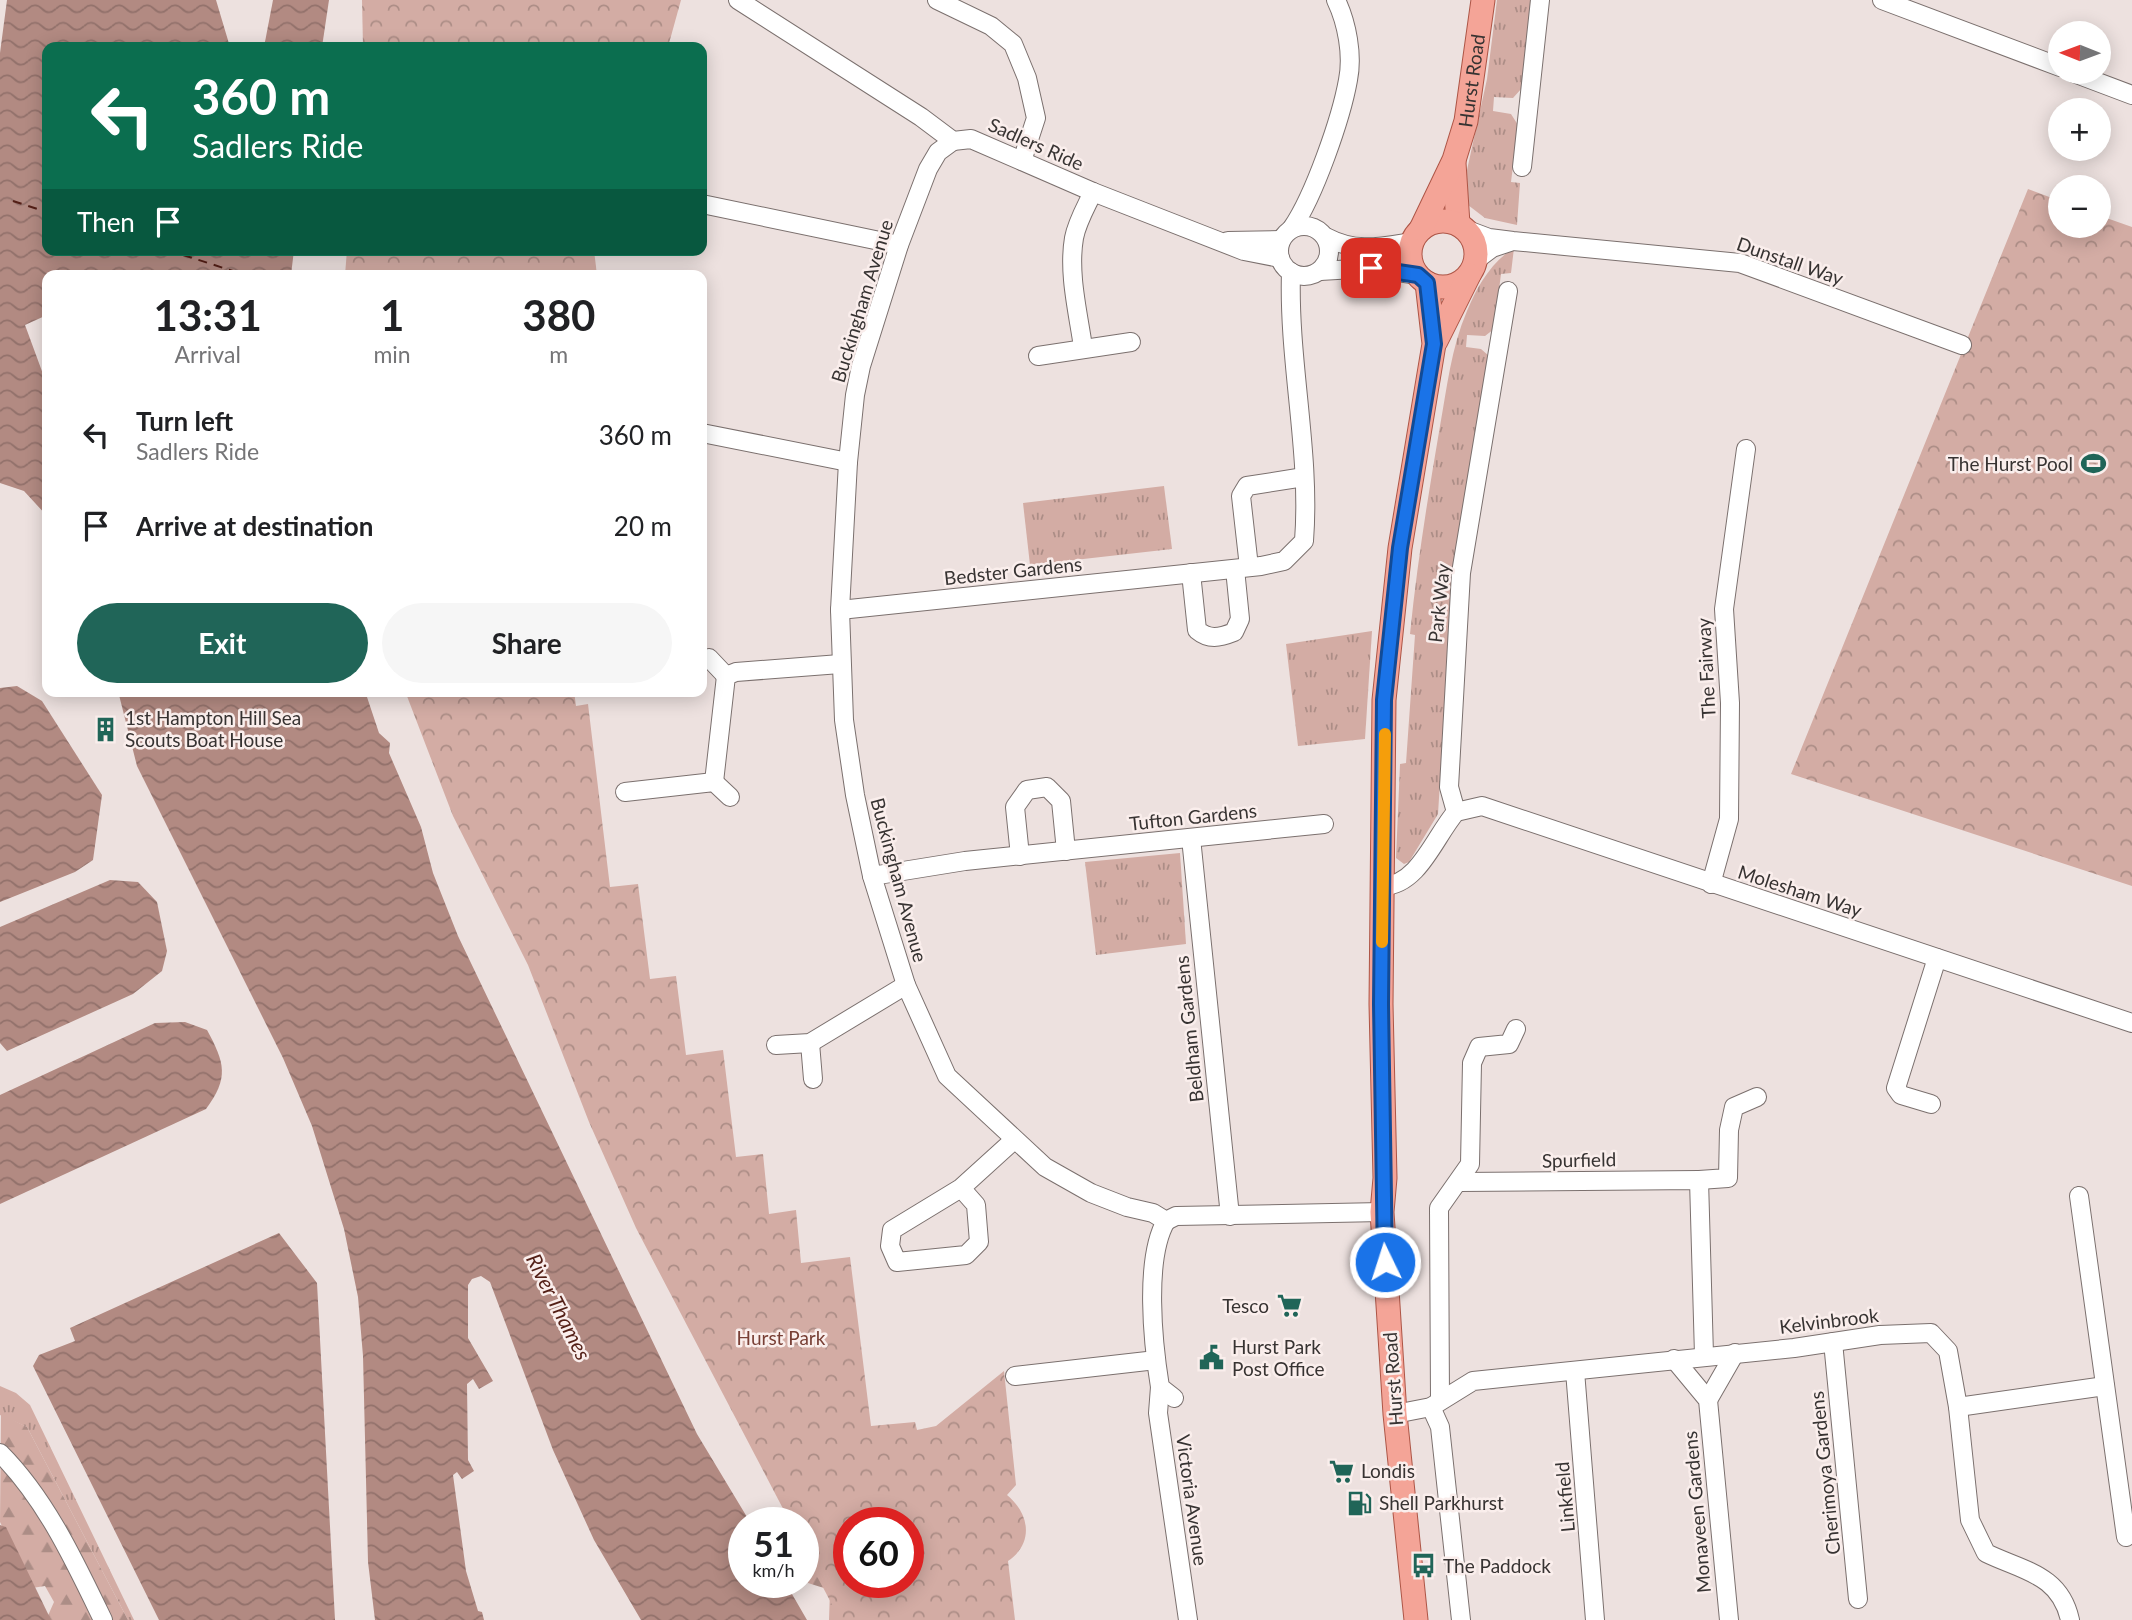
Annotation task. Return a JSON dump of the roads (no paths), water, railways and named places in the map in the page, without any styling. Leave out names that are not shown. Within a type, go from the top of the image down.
[{"type":"main road","name":"Hurst Road","points":[[1417,235],[1454,160],[1466,121],[1483,0]]},
{"type":"main road","name":"Hurst Road","points":[[1454,160],[1462,227]]},
{"type":"main road","points":[[1440,221],[1462,227],[1474,243],[1473,267],[1452,286],[1422,279],[1410,259],[1417,235],[1440,221]]},
{"type":"main road","name":"Hurst Road","points":[[1416,1620],[1395,1414],[1382,1212],[1385,1178],[1381,1004],[1384,700],[1395,585],[1434,344],[1473,267]]},
{"type":"main road","name":"Hurst Road","points":[[1422,279],[1434,344]]},
{"type":"street","name":"Sadlers Ride","points":[[738,0],[762,6],[953,141],[971,139],[1093,192],[1285,265]]},
{"type":"street","points":[[937,0],[991,26],[1013,44],[1027,78],[1035,118],[1022,161]]},
{"type":"street","points":[[1336,0],[1350,50],[1348,80],[1320,173],[1302,213],[1286,234],[1285,265],[1316,273],[1371,268],[1422,279]]},
{"type":"street","points":[[1522,167],[1540,0]]},
{"type":"street","points":[[1882,0],[2048,62]]},
{"type":"street","points":[[2103,84],[2132,95]]},
{"type":"street","name":"Buckingham Avenue","points":[[953,141],[938,152],[928,169],[899,245],[861,366],[848,462],[840,610],[844,720],[855,795],[872,876],[906,985],[947,1076],[1045,1167],[1091,1193],[1127,1207],[1153,1213],[1166,1221],[1176,1216],[1382,1212]]},
{"type":"street","points":[[1289,316],[1330,251],[1317,215],[1320,173]]},
{"type":"street","points":[[1083,347],[1074,288],[1073,247],[1093,192]]},
{"type":"street","points":[[707,205],[899,245]]},
{"type":"street","points":[[1286,234],[1306,225],[1344,247],[1363,250],[1417,235]]},
{"type":"street","name":"Dunstall Way","points":[[1462,227],[1489,238],[1740,263],[1962,345]]},
{"type":"street","name":"Sadlers Ride","points":[[1224,241],[1286,234]]},
{"type":"street","points":[[1473,267],[1492,248],[1513,241]]},
{"type":"street","name":"Bedster Gardens","points":[[840,610],[1242,568],[1284,561],[1304,541],[1307,508],[1285,265]]},
{"type":"street","name":"Park Way","points":[[1456,812],[1449,787],[1457,610],[1508,291]]},
{"type":"street","points":[[1038,356],[1083,347],[1131,342]]},
{"type":"street","points":[[707,434],[848,462]]},
{"type":"street","name":"The Fairway","points":[[1711,884],[1729,818],[1730,703],[1724,609],[1746,449]]},
{"type":"street","points":[[1191,573],[1196,630],[1206,637],[1221,637],[1234,632],[1240,619],[1241,496],[1247,486],[1304,477]]},
{"type":"street","points":[[709,658],[726,676]]},
{"type":"street","points":[[726,676],[736,672],[840,664]]},
{"type":"street","points":[[713,782],[726,676]]},
{"type":"street","points":[[625,792],[713,782],[730,797]]},
{"type":"street","points":[[1020,856],[1015,807],[1027,790],[1047,787],[1061,801],[1066,851]]},
{"type":"street","name":"Molesham Way","points":[[1456,812],[1482,806],[2132,1023]]},
{"type":"street","points":[[1383,886],[1397,885],[1411,876],[1456,812]]},
{"type":"street","name":"Tufton Gardens","points":[[872,876],[899,870],[1020,856],[1324,824]]},
{"type":"street","name":"Beldham Gardens","points":[[1191,838],[1230,1216]]},
{"type":"street","points":[[1931,1104],[1901,1095],[1896,1088],[1937,958]]},
{"type":"street","points":[[776,1045],[810,1043],[906,985]]},
{"type":"street","points":[[1461,1620],[1436,1403],[1439,1208],[1470,1164],[1472,1063],[1479,1047],[1509,1044],[1516,1029]]},
{"type":"street","points":[[810,1043],[813,1079]]},
{"type":"street","name":"Spurfield","points":[[1459,1182],[1728,1178],[1729,1130],[1734,1107],[1758,1097]]},
{"type":"street","points":[[961,1188],[975,1205],[979,1242],[966,1255],[897,1262],[890,1245],[892,1230],[961,1188],[1014,1140]]},
{"type":"street","points":[[1699,1180],[1704,1355]]},
{"type":"street","points":[[2079,1196],[2126,1537]]},
{"type":"street","name":"Victoria Avenue","points":[[1166,1221],[1157,1243],[1152,1295],[1156,1360],[1167,1392],[1158,1413],[1188,1620]]},
{"type":"street","name":"Kelvinbrook","points":[[1395,1414],[1436,1403],[1473,1381],[1880,1335],[1931,1333],[1948,1352],[1958,1407],[1970,1520],[1986,1553],[2046,1578],[2066,1602],[2070,1620]]},
{"type":"street","name":"Cherimoya Gardens","points":[[1833,1342],[1858,1599]]},
{"type":"street","points":[[1674,1359],[1707,1400],[1735,1353]]},
{"type":"street","points":[[1015,1376],[1156,1360]]},
{"type":"street","name":"Linkfield","points":[[1575,1371],[1595,1620]]},
{"type":"street","points":[[1958,1407],[2105,1386]]},
{"type":"street","name":"Monaveen Gardens","points":[[1707,1400],[1728,1620]]},
{"type":"street","points":[[0,1453],[12,1466],[68,1547],[103,1620]]},
{"type":"water","points":[[7,0],[216,0],[229,42],[42,42],[42,256],[293,256],[292,270],[42,270],[42,317],[25,325],[42,371],[42,511],[24,491],[0,483],[0,53]]},
{"type":"water","points":[[273,0],[329,0],[323,42],[265,42]]},
{"type":"water","points":[[17,686],[42,701],[102,795],[93,860],[75,872],[0,902],[0,688]]},
{"type":"water","name":"River Thames","points":[[120,697],[367,697],[379,733],[390,743],[389,753],[421,827],[433,873],[458,936],[697,1434],[741,1507],[728,1507],[728,1598],[794,1598],[807,1620],[641,1620],[594,1540],[553,1450],[490,1282],[481,1276],[472,1279],[468,1285],[468,1338],[493,1381],[479,1389],[473,1379],[467,1384],[468,1460],[474,1471],[462,1479],[457,1472],[453,1475],[466,1571],[478,1611],[482,1612],[484,1620],[375,1620],[368,1562],[363,1356],[358,1297],[344,1229],[312,1126],[283,1058],[137,766]]},
{"type":"water","points":[[110,880],[138,882],[157,902],[167,951],[162,971],[133,994],[7,1051],[0,1043],[0,927]]},
{"type":"water","points":[[185,1022],[207,1030],[221,1061],[221,1079],[206,1109],[0,1204],[0,1095],[155,1023]]},
{"type":"water","points":[[279,1233],[317,1283],[335,1620],[159,1620],[33,1366],[39,1355],[75,1341],[70,1328]]},
{"type":"water","points":[[0,1525],[6,1527],[51,1620],[0,1620]]},
{"type":"place","name":"The Hurst Pool","points":[[2093,464]]},
{"type":"place","name":"1st Hampton Hill Sea Scouts Boat House","points":[[105,729]]},
{"type":"place","name":"Tesco","points":[[1289,1306]]},
{"type":"place","name":"Hurst Park Post Office","points":[[1212,1358]]},
{"type":"place","name":"Londis","points":[[1341,1471]]},
{"type":"place","name":"Shell Parkhurst","points":[[1359,1503]]},
{"type":"place","name":"The Paddock","points":[[1423,1566]]},
{"type":"park label","name":"Hurst Park","points":[[781,1338]]}]
